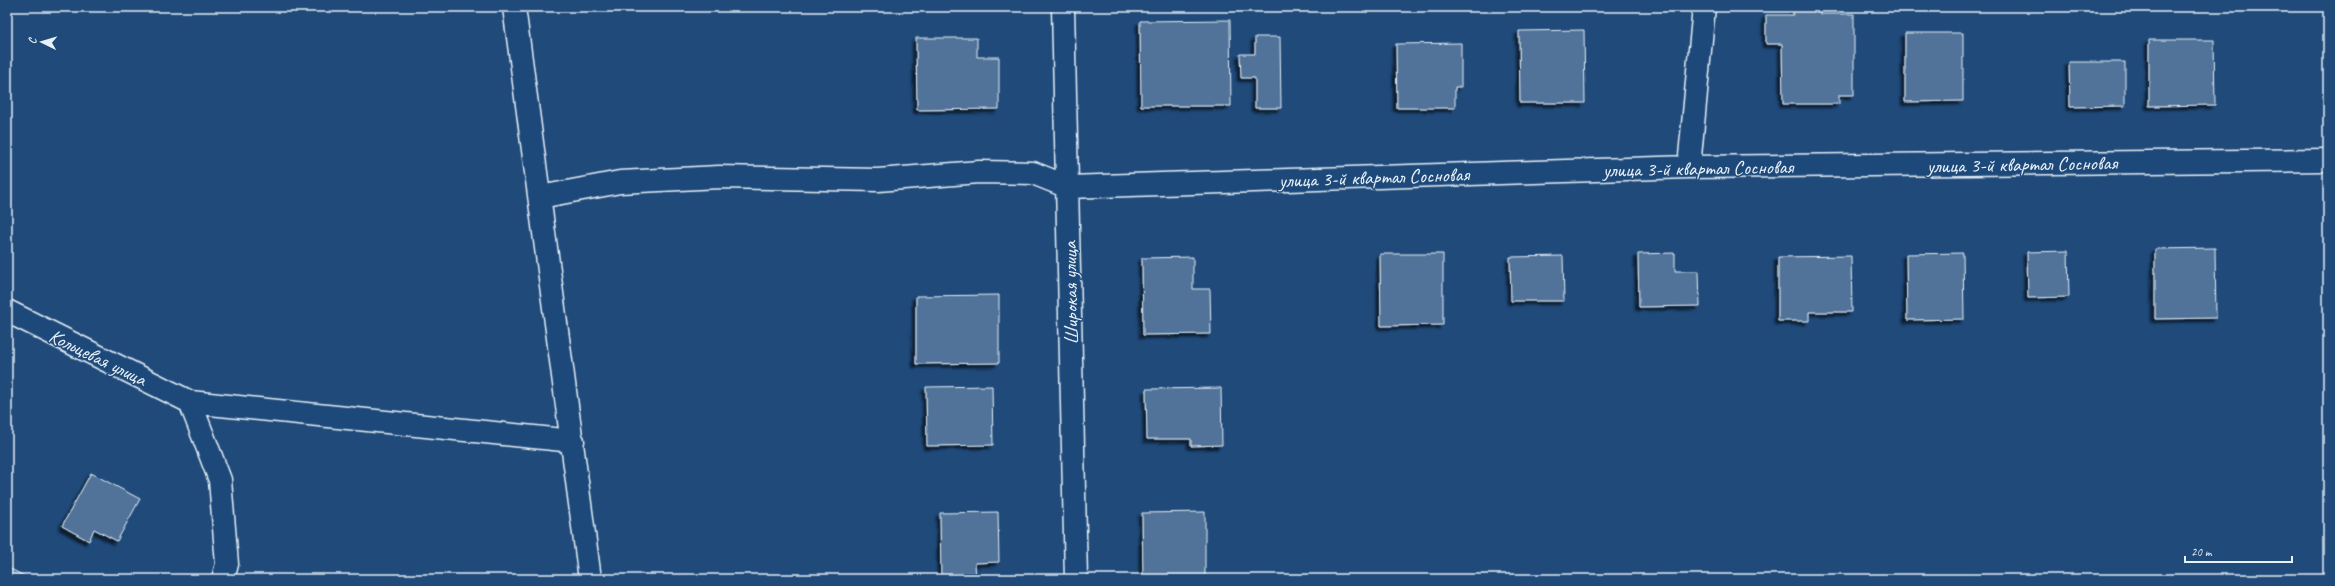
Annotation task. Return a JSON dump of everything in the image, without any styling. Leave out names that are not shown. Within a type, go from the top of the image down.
[{"type":"street","points":[[514,7],[573,441],[590,579]]},
{"type":"street","name":"Широкая улица","points":[[1063,7],[1076,579]]},
{"type":"street","points":[[1689,167],[1704,7]]},
{"type":"street","name":"улица 3-й квартал Сосновая","points":[[1068,187],[1689,167],[2328,160]]},
{"type":"street","points":[[540,197],[620,182],[719,178],[878,180],[979,172],[1033,173],[1068,187]]},
{"type":"street","name":"Кольцевая улица","points":[[7,311],[190,402]]},
{"type":"street","points":[[223,579],[227,564],[220,480],[190,402],[573,441]]},
{"type":"building","points":[[1793,7],[1820,7],[1820,14],[1854,14],[1854,95],[1839,95],[1839,104],[1783,104],[1782,44],[1766,44],[1766,15],[1793,15]]},
{"type":"building","points":[[1230,20],[1231,106],[1141,106],[1140,21]]},
{"type":"building","points":[[1584,30],[1585,103],[1520,103],[1519,31]]},
{"type":"building","points":[[1905,33],[1963,33],[1963,101],[1905,102]]},
{"type":"building","points":[[1255,37],[1280,37],[1281,108],[1255,108],[1255,78],[1241,78],[1240,54],[1255,54]]},
{"type":"building","points":[[916,38],[977,38],[977,57],[999,57],[999,109],[917,110]]},
{"type":"building","points":[[2149,40],[2214,40],[2215,105],[2149,106]]},
{"type":"building","points":[[1461,43],[1461,87],[1455,87],[1455,108],[1397,108],[1396,44]]},
{"type":"building","points":[[2069,62],[2125,62],[2125,106],[2070,107]]},
{"type":"building","points":[[2215,248],[2216,318],[2155,319],[2155,249]]},
{"type":"building","points":[[2068,251],[2069,297],[2028,298],[2027,252]]},
{"type":"building","points":[[1675,253],[1675,271],[1699,271],[1700,306],[1639,307],[1638,254]]},
{"type":"building","points":[[1963,253],[1964,319],[1907,320],[1906,254]]},
{"type":"building","points":[[1380,254],[1443,254],[1443,325],[1381,326]]},
{"type":"building","points":[[1563,256],[1564,301],[1511,301],[1510,257]]},
{"type":"building","points":[[1851,256],[1852,312],[1809,312],[1809,321],[1778,321],[1778,257]]},
{"type":"building","points":[[1193,257],[1193,289],[1210,289],[1211,334],[1143,335],[1142,258]]},
{"type":"building","points":[[999,295],[999,363],[916,364],[916,296]]},
{"type":"building","points":[[992,386],[993,445],[927,446],[926,387]]},
{"type":"building","points":[[1221,388],[1222,445],[1191,446],[1191,439],[1147,439],[1146,389]]},
{"type":"building","points":[[91,473],[140,499],[117,541],[94,529],[89,541],[62,526]]},
{"type":"building","points":[[998,512],[999,562],[975,563],[976,579],[941,579],[940,513]]},
{"type":"building","points":[[1205,512],[1205,578],[1143,578],[1142,513]]},
{"type":"building","points":[[7,567],[30,579],[7,579]]}]
